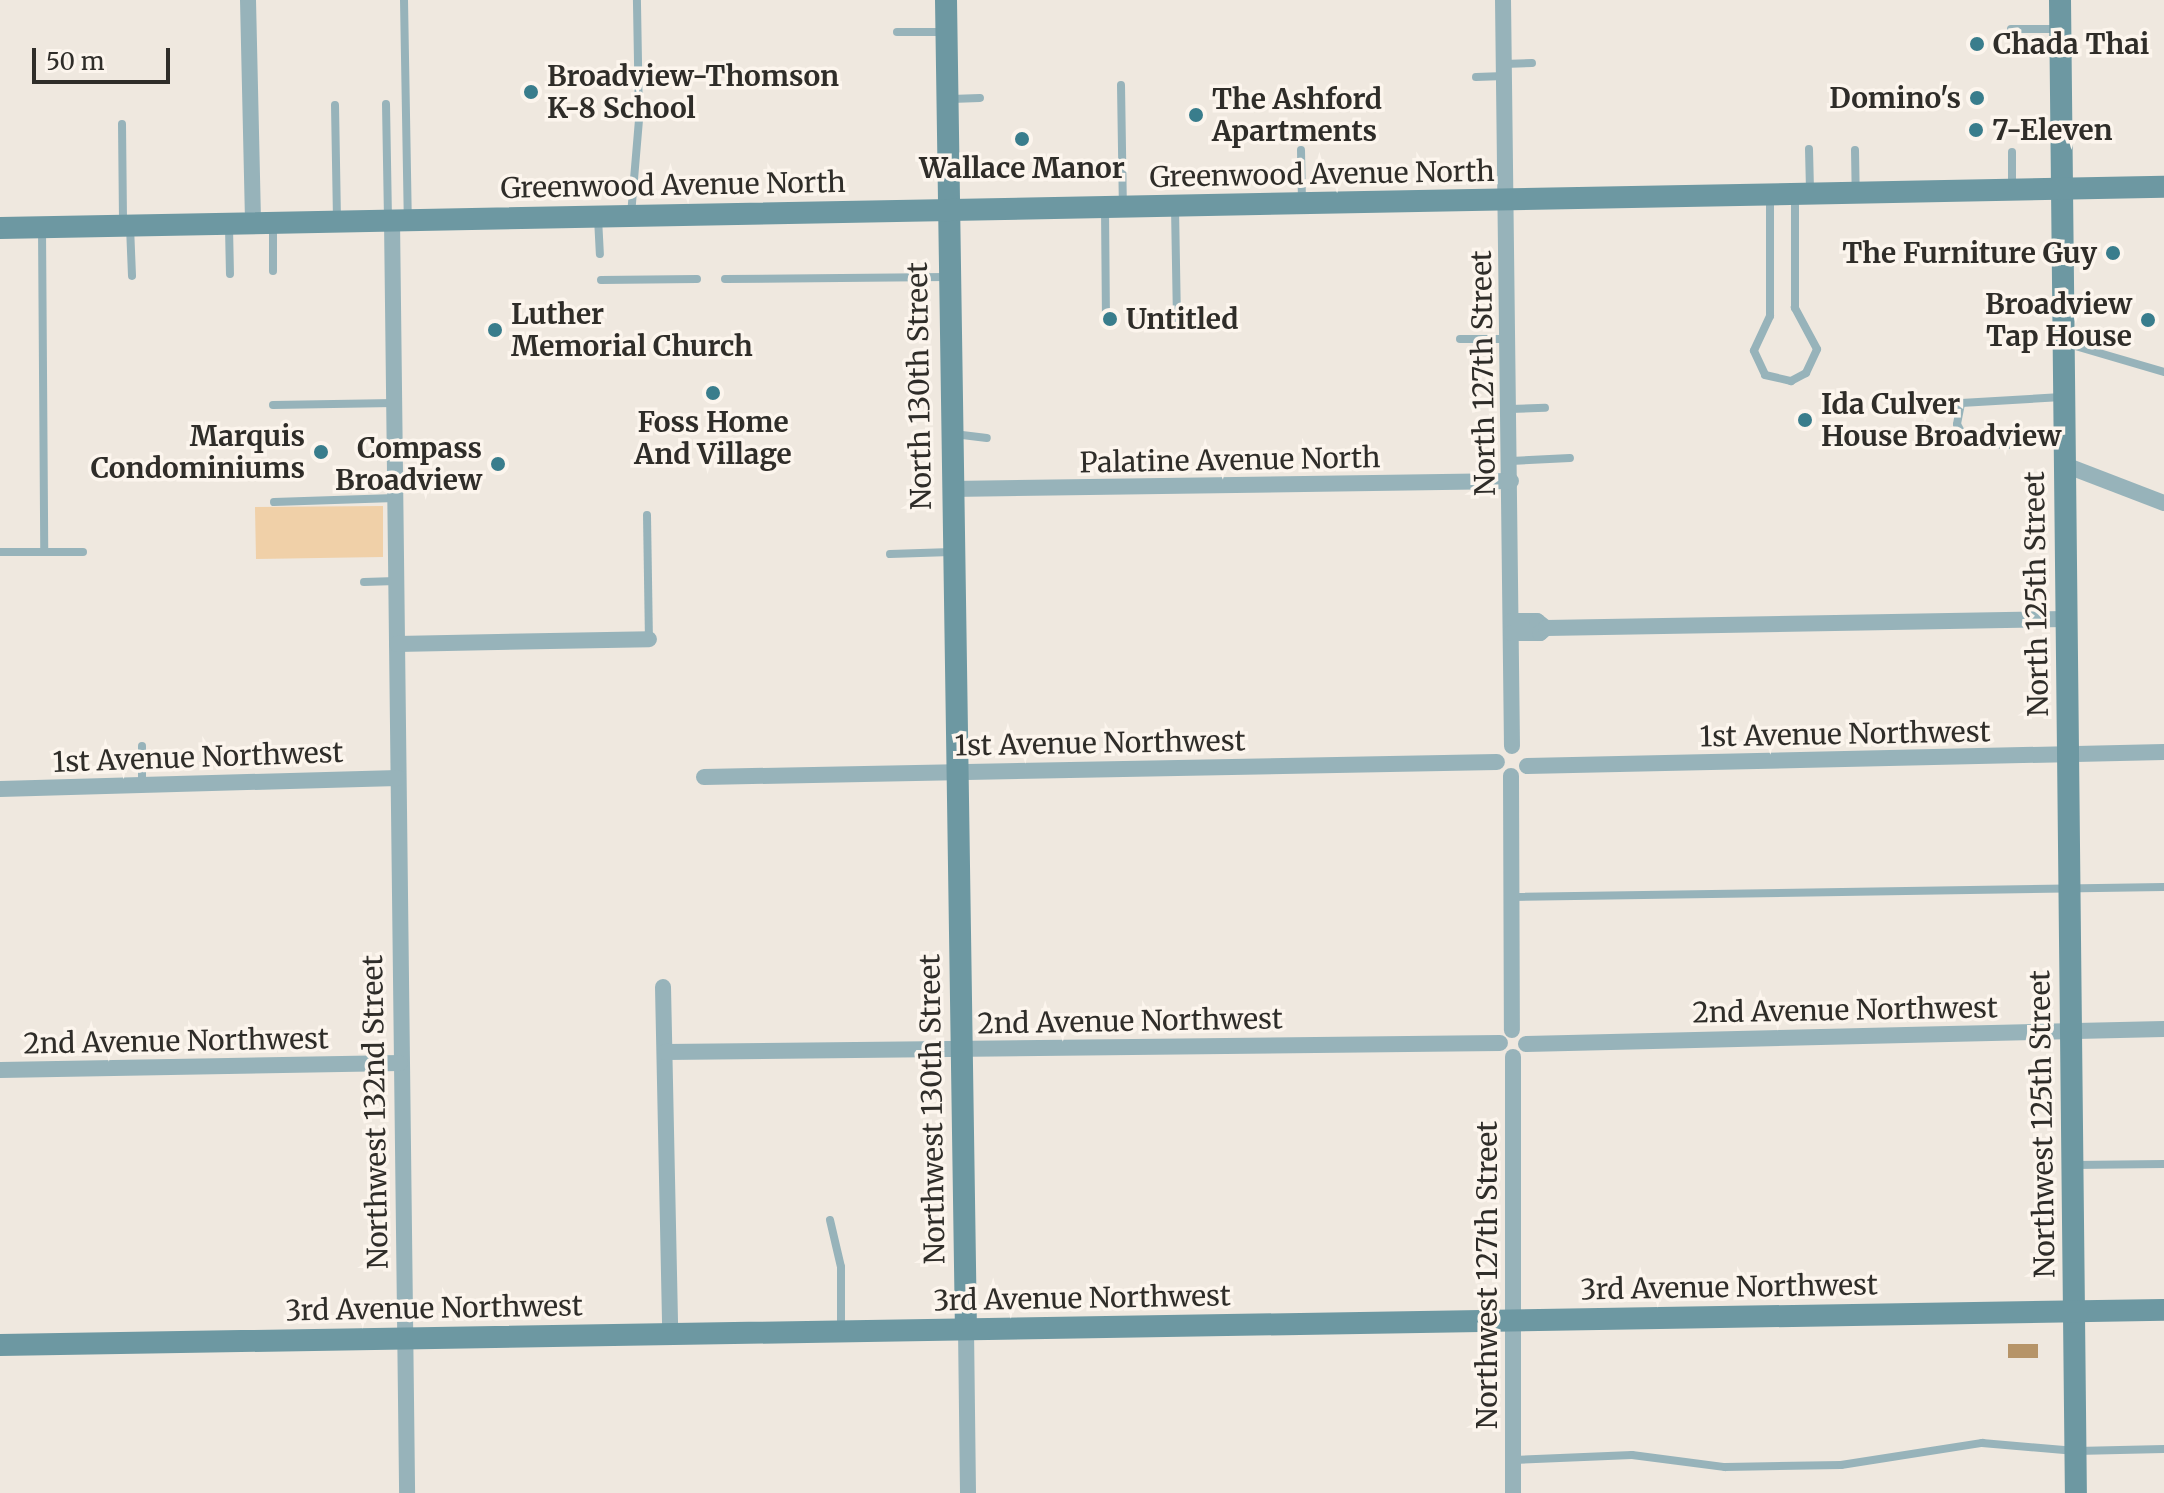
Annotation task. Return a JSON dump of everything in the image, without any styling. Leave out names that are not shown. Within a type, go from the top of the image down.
[{"type":"street","points":[[248,0],[263,222]]},
{"type":"street","name":"North 130th Street","points":[[946,0],[947,277],[958,772]]},
{"type":"street","name":"North 127th Street","points":[[1503,0],[1511,461],[1512,746]]},
{"type":"street","name":"North 125th Street","points":[[2060,0],[2067,755]]},
{"type":"street","name":"Greenwood Avenue North","points":[[0,228],[1506,202],[2164,187]]},
{"type":"street","name":"Northwest 132nd Street","points":[[396,220],[395,498],[407,1493]]},
{"type":"street","points":[[2065,465],[2164,503]]},
{"type":"street","name":"Palatine Avenue North","points":[[951,489],[1511,481]]},
{"type":"street","points":[[1511,627],[1537,621],[1546,628],[2066,619]]},
{"type":"street","points":[[397,644],[649,639]]},
{"type":"street","points":[[1511,776],[1527,766],[1524,752],[1512,746],[1502,750],[1497,762],[1511,776],[1512,1030],[1500,1043],[1513,1057],[1521,1054],[1526,1044],[1524,1035],[1512,1030]]},
{"type":"street","name":"1st Avenue Northwest","points":[[1527,766],[2164,752]]},
{"type":"street","name":"Northwest 125th Street","points":[[2067,755],[2076,1493]]},
{"type":"street","name":"1st Avenue Northwest","points":[[704,777],[1497,762]]},
{"type":"street","name":"Northwest 130th Street","points":[[958,772],[968,1493]]},
{"type":"street","name":"1st Avenue Northwest","points":[[0,789],[398,778]]},
{"type":"street","points":[[663,987],[670,1334]]},
{"type":"street","name":"2nd Avenue Northwest","points":[[1526,1044],[2164,1029]]},
{"type":"street","name":"2nd Avenue Northwest","points":[[665,1052],[1500,1043]]},
{"type":"street","name":"Northwest 127th Street","points":[[1513,1057],[1513,1493]]},
{"type":"street","name":"2nd Avenue Northwest","points":[[0,1070],[400,1063]]},
{"type":"street","name":"3rd Avenue Northwest","points":[[0,1345],[2164,1310]]},
{"type":"lane","points":[[396,220],[404,0]]},
{"type":"lane","points":[[631,216],[639,119],[637,0]]},
{"type":"lane","points":[[2011,29],[2060,29]]},
{"type":"lane","points":[[897,32],[946,31]]},
{"type":"lane","points":[[1476,77],[1532,63]]},
{"type":"lane","points":[[1106,322],[1121,85]]},
{"type":"lane","points":[[946,100],[980,98]]},
{"type":"lane","points":[[386,104],[396,220]]},
{"type":"lane","points":[[335,105],[337,221]]},
{"type":"lane","points":[[122,124],[132,276]]},
{"type":"lane","points":[[1770,196],[1771,308],[1754,351],[1765,375],[1791,381],[1806,373],[1817,349],[1795,308],[1802,195],[1809,149]]},
{"type":"lane","points":[[1301,150],[1302,205]]},
{"type":"lane","points":[[1855,150],[1856,194]]},
{"type":"lane","points":[[2012,152],[2012,191]]},
{"type":"lane","points":[[1175,206],[1177,321]]},
{"type":"lane","points":[[598,217],[600,254]]},
{"type":"lane","points":[[263,222],[273,271]]},
{"type":"lane","points":[[229,223],[230,274]]},
{"type":"lane","points":[[42,227],[44,552]]},
{"type":"lane","points":[[725,279],[947,277]]},
{"type":"lane","points":[[601,280],[697,279]]},
{"type":"lane","points":[[1460,339],[1509,339]]},
{"type":"lane","points":[[2063,342],[2164,372]]},
{"type":"lane","points":[[2008,445],[1967,443],[1959,436],[1961,403],[2064,397]]},
{"type":"lane","points":[[273,405],[395,403]]},
{"type":"lane","points":[[1510,409],[1545,408]]},
{"type":"lane","points":[[950,433],[987,438]]},
{"type":"lane","points":[[1511,461],[1570,458]]},
{"type":"lane","points":[[274,502],[395,498]]},
{"type":"lane","points":[[647,515],[649,639]]},
{"type":"lane","points":[[0,552],[83,552]]},
{"type":"lane","points":[[890,554],[952,552]]},
{"type":"lane","points":[[364,582],[396,581]]},
{"type":"lane","points":[[142,746],[142,785]]},
{"type":"lane","points":[[1512,897],[2164,887]]},
{"type":"lane","points":[[2072,1165],[2164,1164]]},
{"type":"lane","points":[[830,1220],[841,1267],[841,1331]]},
{"type":"lane","points":[[1513,1461],[1632,1455],[1725,1467],[1841,1465],[1982,1443],[2076,1451],[2164,1449]]},
{"type":"shaded area","points":[[383,506],[383,557],[256,559],[255,507]]},
{"type":"shaded area","points":[[2008,1344],[2038,1344],[2038,1358],[2008,1358]]},
{"type":"place","name":"Chada Thai","points":[[1977,44]]},
{"type":"place","name":"Broadview-Thomson K-8 School","points":[[531,92]]},
{"type":"place","name":"Domino's","points":[[1977,98]]},
{"type":"place","name":"The Ashford Apartments","points":[[1196,115]]},
{"type":"place","name":"7-Eleven","points":[[1976,130]]},
{"type":"place","name":"Wallace Manor","points":[[1022,139]]},
{"type":"place","name":"The Furniture Guy","points":[[2113,253]]},
{"type":"place","name":"Untitled","points":[[1110,319]]},
{"type":"place","name":"Broadview Tap House","points":[[2148,320]]},
{"type":"place","name":"Luther Memorial Church","points":[[495,330]]},
{"type":"place","name":"Foss Home And Village","points":[[713,393]]},
{"type":"place","name":"Ida Culver House Broadview","points":[[1805,420]]},
{"type":"place","name":"Marquis Condominiums","points":[[321,452]]},
{"type":"place","name":"Compass Broadview","points":[[498,464]]}]
